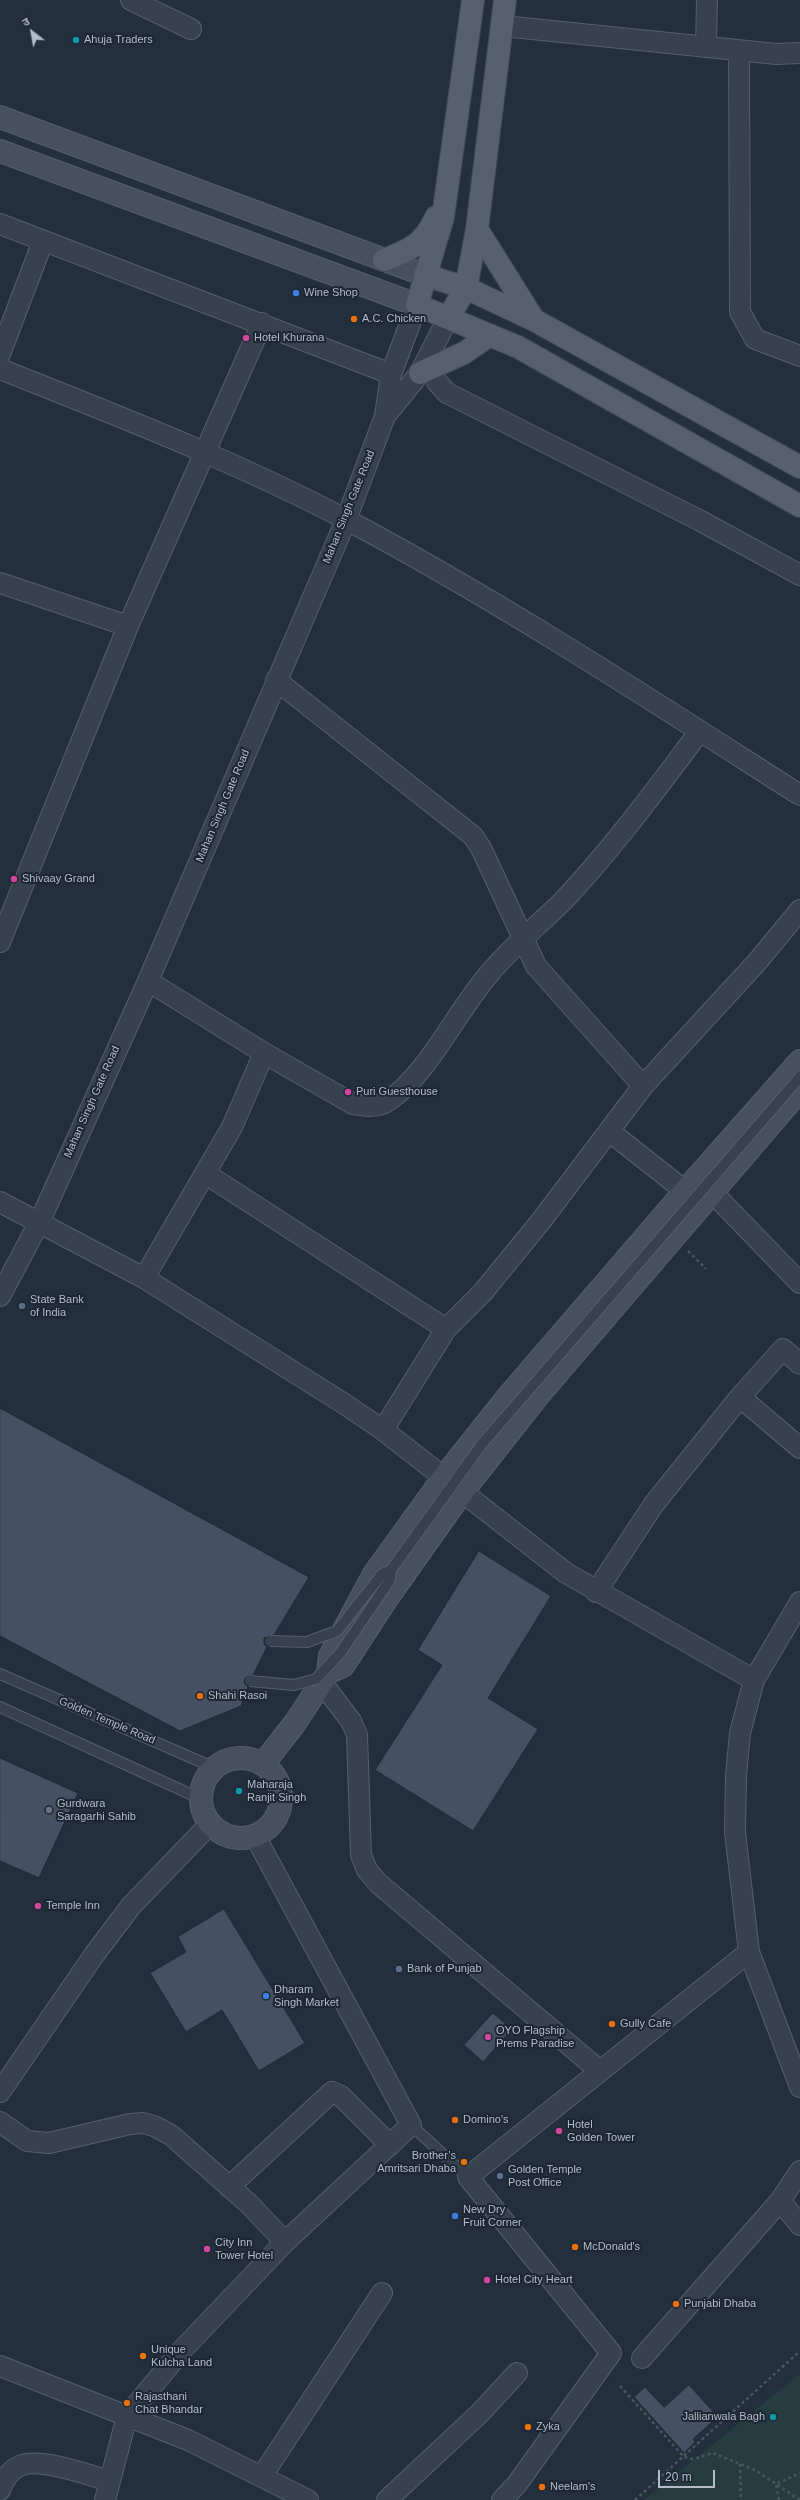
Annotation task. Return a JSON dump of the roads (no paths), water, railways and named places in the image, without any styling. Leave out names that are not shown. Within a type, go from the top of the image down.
[{"type":"main road","points":[[473,0],[443,217],[417,305],[518,347],[800,506]]},
{"type":"main road","points":[[448,318],[466,288],[477,229],[506,0]]},
{"type":"main road","points":[[384,260],[411,250],[429,232],[447,190]]},
{"type":"main road","points":[[477,229],[534,320]]},
{"type":"main road","points":[[425,275],[466,288],[534,320],[800,466]]},
{"type":"main road","points":[[426,371],[464,353],[490,335]]},
{"type":"street","points":[[131,0],[191,28]]},
{"type":"street","points":[[706,47],[707,0]]},
{"type":"street","points":[[503,26],[776,54],[800,53]]},
{"type":"street","points":[[739,50],[740,312],[755,339],[800,356]]},
{"type":"street","points":[[0,117],[425,275]]},
{"type":"street","points":[[0,151],[417,305]]},
{"type":"street","points":[[0,224],[262,323],[391,374]]},
{"type":"street","points":[[0,354],[44,241]]},
{"type":"street","name":"Mahan Singh Gate Road","points":[[0,1296],[40,1221],[148,981],[346,520],[385,416],[391,374],[417,305]]},
{"type":"street","points":[[385,416],[426,371],[448,318]]},
{"type":"street","points":[[0,942],[128,626],[262,323]]},
{"type":"street","points":[[0,369],[205,450],[346,520],[487,598],[800,795]]},
{"type":"street","points":[[426,371],[446,393],[699,520],[800,575]]},
{"type":"street","points":[[0,584],[128,626]]},
{"type":"street","points":[[276,680],[473,836],[481,848],[522,939],[536,966],[643,1086]]},
{"type":"street","points":[[148,981],[264,1053],[353,1104],[367,1107],[386,1103],[405,1088],[488,974],[522,939],[563,901],[620,837],[700,731]]},
{"type":"street","points":[[383,1430],[446,1329],[488,1286],[541,1221],[643,1086],[757,962],[800,910]]},
{"type":"street","points":[[144,1278],[232,1128],[264,1053]]},
{"type":"street","points":[[263,1764],[295,1723],[325,1678],[330,1656],[374,1574],[444,1477],[510,1394],[685,1190],[800,1061]]},
{"type":"street","points":[[325,1678],[343,1666],[388,1597],[463,1491],[537,1397],[800,1090]]},
{"type":"street","points":[[609,1131],[685,1190]]},
{"type":"street","points":[[206,1174],[446,1329]]},
{"type":"street","points":[[712,1192],[800,1283]]},
{"type":"street","points":[[0,1202],[40,1221],[144,1278],[383,1430],[463,1491],[525,1542],[596,1592],[675,1634],[754,1680]]},
{"type":"street","points":[[596,1592],[654,1504],[740,1397],[784,1349],[800,1364]]},
{"type":"street","points":[[740,1397],[800,1448]]},
{"type":"street","points":[[800,1602],[754,1680],[740,1734],[736,1776],[735,1832],[749,1952],[800,2087]]},
{"type":"street","points":[[325,1678],[351,1720],[357,1736],[361,1855],[367,1870],[378,1883],[600,2071]]},
{"type":"street","points":[[239,1758],[251,1759],[263,1764],[273,1772],[279,1783],[282,1796],[280,1808],[275,1820],[266,1830],[255,1836],[231,1837],[220,1832],[210,1824],[203,1812],[201,1799],[204,1782],[215,1768],[226,1761],[239,1758]]},
{"type":"street","points":[[0,2092],[94,1955],[132,1906],[210,1824]]},
{"type":"street","points":[[105,2500],[127,2416],[182,2350],[285,2242],[411,2125],[255,1836]]},
{"type":"street","points":[[502,2500],[518,2484],[611,2353],[468,2177],[749,1952]]},
{"type":"street","points":[[229,2187],[332,2092],[341,2096],[390,2145]]},
{"type":"street","points":[[0,2122],[27,2141],[49,2143],[130,2124],[143,2123],[154,2126],[172,2135],[229,2187],[285,2242]]},
{"type":"street","points":[[642,2358],[780,2201],[800,2171]]},
{"type":"street","points":[[780,2201],[800,2225]]},
{"type":"street","points":[[262,2476],[382,2293]]},
{"type":"street","points":[[0,2366],[188,2440],[308,2500]]},
{"type":"street","points":[[387,2500],[480,2413],[517,2372]]},
{"type":"street","points":[[0,2490],[8,2474],[21,2465],[38,2463],[110,2481]]},
{"type":"lane","points":[[250,1681],[294,1686],[316,1679],[341,1652],[390,1580],[391,1570],[482,1444],[800,1077]]},
{"type":"lane","points":[[270,1641],[307,1642],[337,1631],[382,1574],[391,1570]]},
{"type":"lane","name":"Golden Temple Road","points":[[0,1674],[215,1768]]},
{"type":"lane","points":[[0,1707],[201,1799]]},
{"type":"lane","points":[[411,2125],[468,2177]]},
{"type":"place","name":"Ahuja Traders","points":[[76,40]]},
{"type":"place","name":"Wine Shop","points":[[296,293]]},
{"type":"place","name":"A.C. Chicken","points":[[354,319]]},
{"type":"place","name":"Hotel Khurana","points":[[246,338]]},
{"type":"place","name":"Shivaay Grand","points":[[14,879]]},
{"type":"place","name":"Puri Guesthouse","points":[[348,1092]]},
{"type":"place","name":"State Bank of India","points":[[22,1306]]},
{"type":"place","name":"Shahi Rasoi","points":[[200,1696]]},
{"type":"place","name":"Maharaja Ranjit Singh","points":[[239,1791]]},
{"type":"place","name":"Gurdwara Saragarhi Sahib","points":[[49,1810]]},
{"type":"place","name":"Temple Inn","points":[[38,1906]]},
{"type":"place","name":"Bank of Punjab","points":[[399,1969]]},
{"type":"place","name":"Dharam Singh Market","points":[[266,1996]]},
{"type":"place","name":"Gully Cafe","points":[[612,2024]]},
{"type":"place","name":"OYO Flagship Prems Paradise","points":[[488,2037]]},
{"type":"place","name":"Domino's","points":[[455,2120]]},
{"type":"place","name":"Hotel Golden Tower","points":[[559,2131]]},
{"type":"place","name":"Brother’s Amritsari Dhaba","points":[[464,2162]]},
{"type":"place","name":"Golden Temple Post Office","points":[[500,2176]]},
{"type":"place","name":"New Dry Fruit Corner","points":[[455,2216]]},
{"type":"place","name":"McDonald's","points":[[575,2247]]},
{"type":"place","name":"City Inn Tower Hotel","points":[[207,2249]]},
{"type":"place","name":"Hotel City Heart","points":[[487,2280]]},
{"type":"place","name":"Punjabi Dhaba","points":[[676,2304]]},
{"type":"place","name":"Unique Kulcha Land","points":[[143,2356]]},
{"type":"place","name":"Rajasthani Chat Bhandar","points":[[127,2403]]},
{"type":"place","name":"Jallianwala Bagh","points":[[773,2417]]},
{"type":"place","name":"Zyka","points":[[528,2427]]},
{"type":"place","name":"Neelam's","points":[[542,2487]]}]
